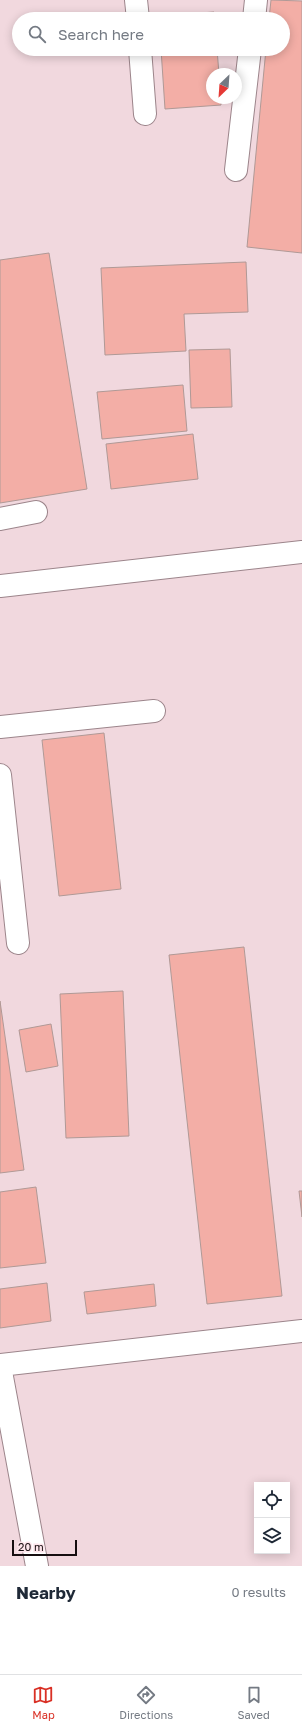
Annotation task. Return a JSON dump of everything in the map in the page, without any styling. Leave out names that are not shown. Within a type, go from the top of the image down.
[{"type":"street","points":[[136,0],[137,12]]},
{"type":"street","points":[[255,12],[256,0]]},
{"type":"street","points":[[141,56],[145,114]]},
{"type":"street","points":[[236,170],[249,56]]},
{"type":"street","points":[[0,519],[36,512]]},
{"type":"street","points":[[0,586],[302,552]]},
{"type":"street","points":[[0,727],[154,711]]},
{"type":"street","points":[[0,775],[18,943]]},
{"type":"street","points":[[37,1566],[8,1451],[0,1366],[302,1331]]},
{"type":"building","points":[[271,0],[302,1],[302,253],[247,247],[265,56],[290,56],[290,12],[270,12]]},
{"type":"building","points":[[161,56],[218,56],[219,68],[206,68],[206,104],[221,105],[165,109]]},
{"type":"building","points":[[49,253],[87,489],[0,503],[0,260]]},
{"type":"building","points":[[246,262],[248,312],[184,314],[186,351],[105,355],[101,268]]},
{"type":"building","points":[[230,349],[232,407],[191,408],[189,350]]},
{"type":"building","points":[[183,385],[187,431],[102,439],[97,392]]},
{"type":"building","points":[[193,434],[198,479],[111,489],[106,444]]},
{"type":"building","points":[[104,733],[121,889],[59,896],[42,740]]},
{"type":"building","points":[[244,947],[282,1296],[207,1304],[169,955]]},
{"type":"building","points":[[123,991],[129,1136],[66,1138],[60,994]]},
{"type":"building","points":[[0,1001],[24,1170],[0,1173]]},
{"type":"building","points":[[51,1024],[58,1066],[26,1072],[19,1030]]},
{"type":"building","points":[[36,1187],[46,1263],[0,1268],[0,1192]]},
{"type":"building","points":[[299,1191],[302,1191],[302,1217]]},
{"type":"building","points":[[47,1283],[51,1321],[0,1328],[0,1289]]},
{"type":"building","points":[[154,1284],[156,1306],[87,1314],[84,1292]]}]
